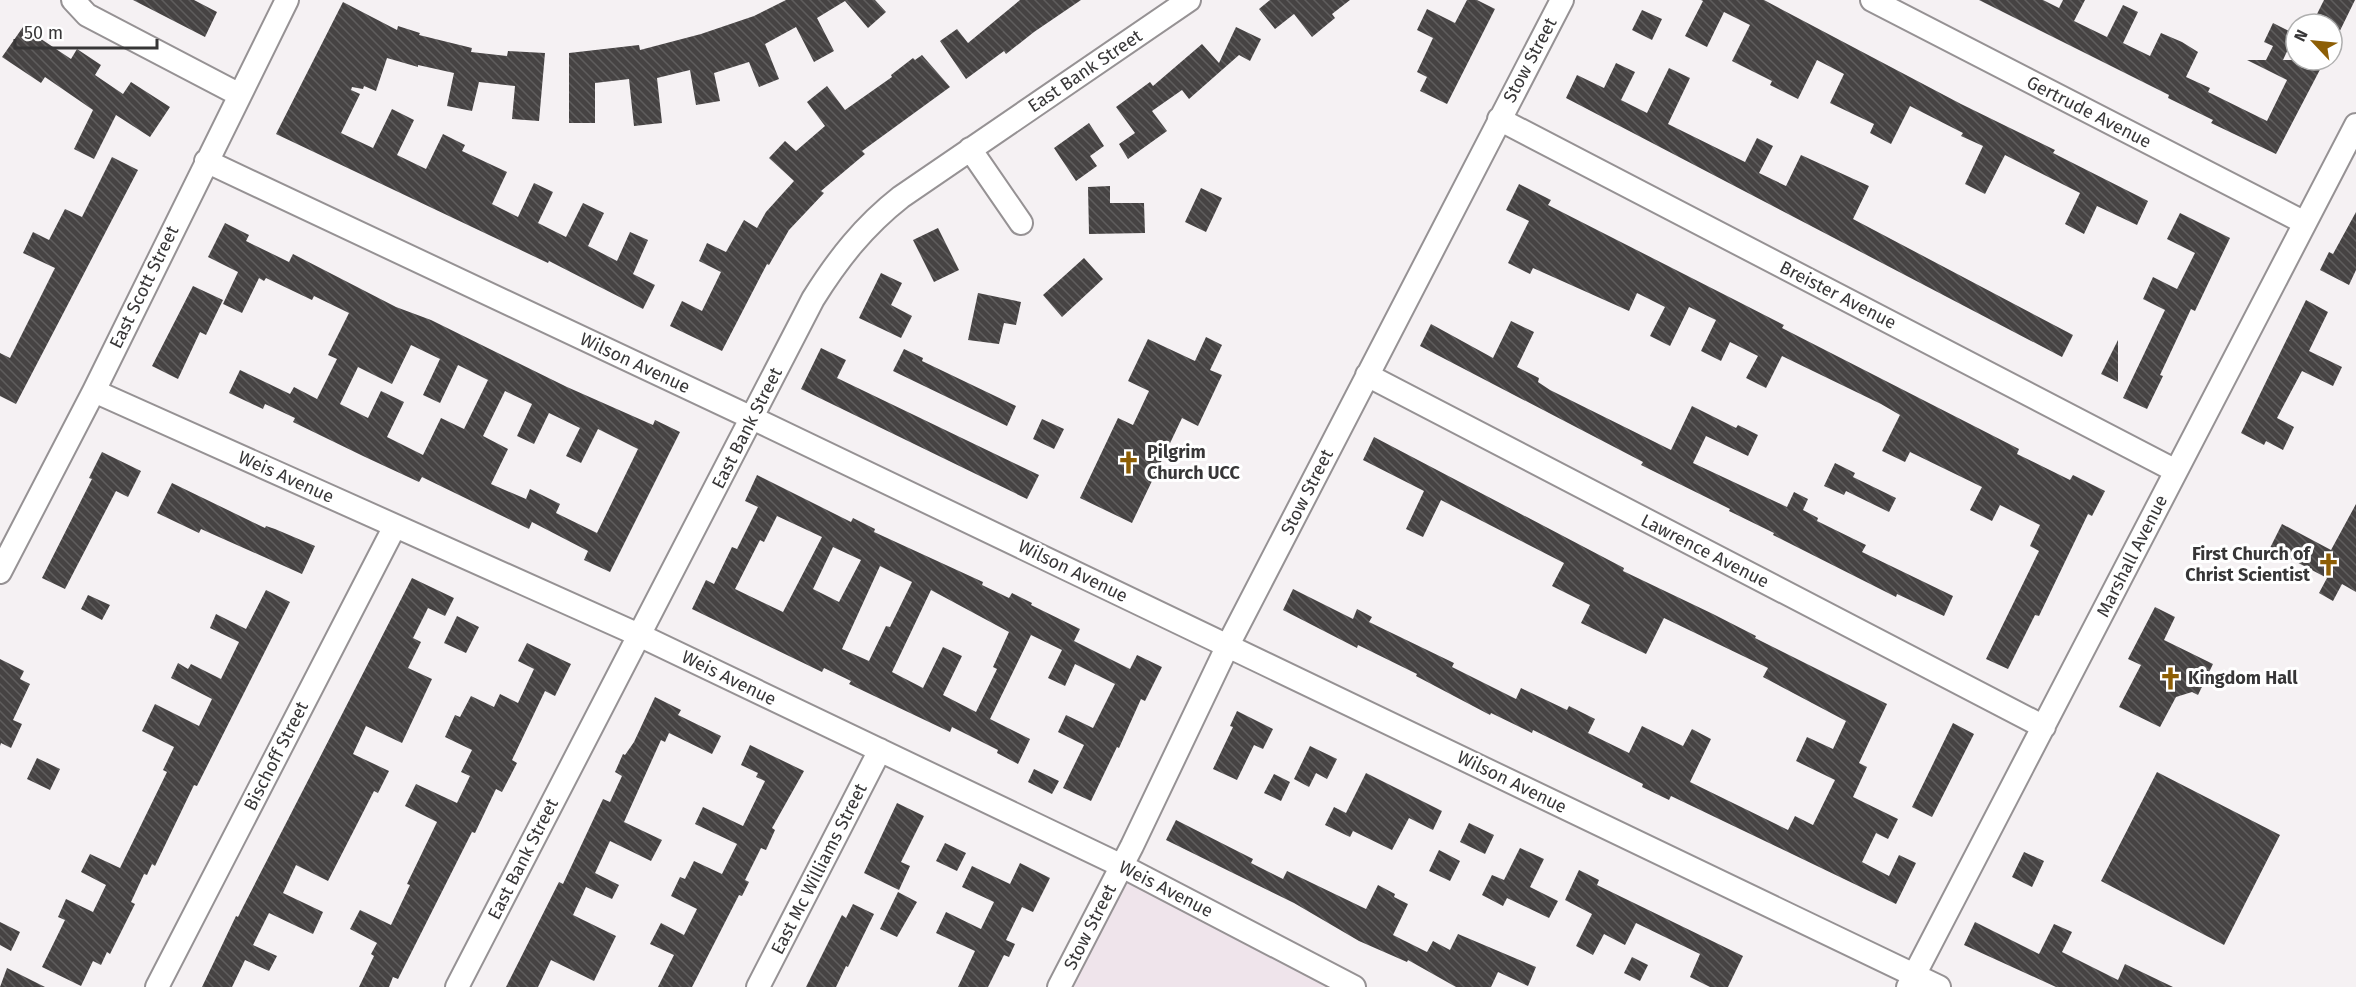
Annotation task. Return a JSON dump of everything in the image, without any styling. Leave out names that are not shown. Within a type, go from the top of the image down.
[{"type":"street","points":[[73,0],[87,15],[238,94]]},
{"type":"street","name":"East Scott Street","points":[[0,572],[94,391],[238,94],[287,0]]},
{"type":"street","name":"East Bank Street","points":[[457,987],[819,289],[845,250],[884,210],[1189,0]]},
{"type":"street","name":"Stow Street","points":[[1059,987],[1122,866],[1228,645],[1562,0]]},
{"type":"street","name":"Gertrude Avenue","points":[[1872,0],[2305,223]]},
{"type":"street","name":"Breister Avenue","points":[[1499,119],[2176,471]]},
{"type":"street","name":"Marshall Avenue","points":[[1911,981],[2356,125]]},
{"type":"street","points":[[970,149],[1021,224]]},
{"type":"street","name":"Wilson Avenue","points":[[206,161],[1228,645],[1911,981],[1939,987]]},
{"type":"street","name":"Lawrence Avenue","points":[[1367,375],[2043,727]]},
{"type":"street","name":"Weis Avenue","points":[[94,391],[639,635],[1122,866],[1354,987]]},
{"type":"street","name":"Bischoff Street","points":[[157,987],[395,526]]},
{"type":"street","name":"East Mc Williams Street","points":[[758,987],[880,750]]},
{"type":"shaded area","points":[[1122,866],[1354,987],[1059,987]]},
{"type":"building","points":[[133,0],[194,0],[217,12],[205,37]]},
{"type":"building","points":[[786,0],[875,0],[886,12],[868,28],[845,1],[817,18],[834,51],[814,62],[796,27],[765,44],[779,79],[759,87],[749,62],[714,73],[720,101],[696,105],[690,70],[657,78],[662,123],[634,126],[629,79],[595,83],[595,123],[569,123],[569,53],[639,45],[640,50],[701,34],[754,16]]},
{"type":"building","points":[[1020,0],[1081,0],[1006,54],[1004,51],[966,79],[940,41],[957,29],[968,43]]},
{"type":"building","points":[[1270,0],[1350,0],[1332,14],[1335,18],[1312,37],[1294,14],[1275,29],[1259,9]]},
{"type":"building","points":[[1467,0],[1477,0],[1495,9],[1447,104],[1420,91],[1427,77],[1417,72],[1433,38],[1417,30],[1427,9],[1455,23]]},
{"type":"building","points":[[1701,0],[1764,0],[1961,104],[2055,150],[2053,153],[2148,201],[2137,225],[2097,206],[2084,234],[2065,224],[2080,193],[2005,155],[1985,194],[1965,184],[1983,146],[1961,136],[1963,133],[1910,106],[1891,144],[1870,133],[1874,124],[1830,103],[1844,74],[1817,60],[1798,99],[1770,85],[1772,81],[1732,61],[1750,25],[1724,12],[1707,47],[1685,36],[1703,1]]},
{"type":"building","points":[[1979,0],[2043,0],[2059,8],[2063,0],[2085,0],[2074,21],[2107,37],[2123,5],[2138,12],[2123,43],[2150,56],[2161,33],[2182,42],[2198,52],[2186,77],[2210,88],[2208,92],[2267,121],[2287,80],[2247,60],[2266,60],[2273,46],[2264,42],[2273,23],[2284,28],[2284,72],[2319,72],[2276,154],[2211,123],[2213,120],[2168,98],[2169,95]]},
{"type":"building","points":[[2324,0],[2355,0],[2344,22],[2344,12],[2318,12]]},
{"type":"building","points":[[343,2],[397,30],[398,26],[420,33],[419,35],[472,48],[471,52],[507,56],[508,51],[545,53],[539,121],[512,119],[515,86],[479,82],[472,111],[447,106],[454,73],[418,65],[418,67],[387,58],[376,91],[364,86],[363,89],[352,87],[351,90],[360,94],[341,133],[373,148],[392,109],[414,120],[397,155],[426,169],[443,134],[465,145],[462,151],[507,172],[492,204],[518,217],[534,183],[553,192],[538,223],[566,237],[583,203],[604,213],[588,246],[617,261],[630,232],[648,240],[633,274],[655,285],[643,309],[549,261],[548,263],[276,134]]},
{"type":"building","points":[[1642,10],[1662,19],[1652,40],[1632,30]]},
{"type":"building","points":[[23,27],[71,59],[77,49],[101,65],[95,75],[123,94],[131,82],[170,107],[150,137],[116,115],[94,159],[74,149],[93,110],[45,77],[41,83],[2,57]]},
{"type":"building","points":[[1236,27],[1261,39],[1250,61],[1239,55],[1189,99],[1182,90],[1152,111],[1167,131],[1128,159],[1119,144],[1135,133],[1116,107],[1150,82],[1153,86],[1202,44],[1219,63]]},
{"type":"building","points":[[922,55],[950,87],[862,151],[865,154],[821,191],[824,193],[789,230],[769,265],[767,264],[722,351],[670,326],[682,301],[702,311],[721,272],[699,261],[707,243],[726,252],[744,220],[757,228],[766,212],[794,181],[769,158],[785,141],[796,151],[825,126],[807,102],[827,86],[845,110],[892,77],[891,75],[913,58],[915,60]]},
{"type":"building","points":[[1616,63],[1635,72],[1621,100],[1647,113],[1669,68],[1690,78],[1668,124],[1745,162],[1757,138],[1773,146],[1759,173],[1786,186],[1801,155],[1869,186],[1853,219],[2073,335],[2062,357],[1566,98],[1577,75],[1604,88]]},
{"type":"building","points":[[1089,123],[1104,146],[1090,156],[1097,166],[1076,181],[1054,148]]},
{"type":"building","points":[[112,157],[138,170],[16,404],[0,396],[0,353],[10,358],[55,268],[23,253],[33,232],[49,240],[65,209],[82,217]]},
{"type":"building","points":[[1519,184],[1551,200],[1548,205],[1784,325],[1782,328],[2019,449],[2017,454],[2070,480],[2073,475],[2105,491],[2092,516],[2088,514],[2039,616],[2035,615],[2008,669],[1986,659],[2039,551],[2030,546],[2040,525],[2000,505],[1992,521],[1970,510],[1982,487],[1910,452],[1905,462],[1882,451],[1900,415],[1881,404],[1782,356],[1766,388],[1746,378],[1758,356],[1730,342],[1721,361],[1701,351],[1716,320],[1689,307],[1670,346],[1650,336],[1665,307],[1637,293],[1629,311],[1533,268],[1530,274],[1508,263],[1529,221],[1506,210]]},
{"type":"building","points":[[1110,186],[1110,203],[1144,203],[1145,233],[1089,234],[1088,187]]},
{"type":"building","points":[[1201,188],[1222,198],[1206,232],[1185,222]]},
{"type":"building","points":[[2356,212],[2356,270],[2349,285],[2320,270],[2329,252],[2333,254]]},
{"type":"building","points":[[2180,213],[2230,238],[2195,311],[2191,309],[2147,409],[2123,398],[2165,310],[2143,299],[2153,277],[2177,289],[2195,253],[2167,239]]},
{"type":"building","points":[[225,223],[249,235],[246,241],[289,262],[293,254],[396,307],[431,320],[567,387],[653,425],[655,420],[680,432],[610,572],[584,560],[588,551],[532,522],[529,529],[422,477],[419,482],[363,456],[293,422],[295,418],[265,404],[263,409],[229,393],[240,370],[290,394],[294,387],[317,399],[337,359],[328,355],[349,313],[314,296],[312,300],[266,278],[264,281],[259,278],[242,313],[223,304],[238,272],[208,257]],"holes":[[[411,345],[440,359],[423,395],[440,403],[458,365],[488,380],[464,429],[441,418],[423,455],[387,437],[404,402],[381,391],[368,418],[340,404],[358,367],[392,384]],[[505,391],[532,404],[517,436],[534,444],[549,413],[580,428],[566,456],[581,463],[598,429],[638,449],[597,533],[556,513],[560,504],[530,489],[526,499],[491,484],[508,449],[483,436]]]},
{"type":"building","points":[[938,228],[959,270],[934,282],[913,240]]},
{"type":"building","points":[[1084,258],[1103,279],[1062,317],[1043,295]]},
{"type":"building","points":[[881,273],[902,283],[891,305],[912,316],[901,338],[859,318]]},
{"type":"building","points":[[193,286],[223,300],[206,335],[200,332],[178,379],[152,366]]},
{"type":"building","points":[[978,293],[1021,302],[1016,325],[1004,323],[999,344],[968,340]]},
{"type":"building","points":[[2306,300],[2328,312],[2309,351],[2342,367],[2333,386],[2302,371],[2277,418],[2294,427],[2283,450],[2266,441],[2264,445],[2241,433]]},
{"type":"building","points":[[1511,321],[1534,332],[1517,367],[1539,378],[1538,382],[1550,390],[1671,450],[1692,406],[1736,428],[1738,425],[1758,435],[1748,456],[1706,436],[1693,463],[1787,507],[1794,492],[1808,499],[1803,510],[1818,518],[1817,521],[1866,545],[1862,552],[1953,596],[1944,616],[1897,594],[1896,597],[1773,535],[1774,533],[1729,511],[1730,509],[1641,465],[1643,462],[1420,346],[1431,324],[1493,358]]},
{"type":"building","name":"Pilgrim Church UCC","points":[[1206,337],[1222,345],[1210,370],[1222,375],[1198,426],[1182,418],[1132,523],[1080,498],[1118,418],[1133,425],[1149,391],[1128,381],[1148,339],[1195,361]]},
{"type":"building","points":[[2118,340],[2118,382],[2101,374]]},
{"type":"building","points":[[821,348],[846,360],[837,378],[1039,475],[1027,499],[801,389]]},
{"type":"building","points":[[904,349],[923,358],[922,361],[1016,406],[1007,426],[893,371]]},
{"type":"building","points":[[1042,419],[1064,429],[1054,449],[1033,439]]},
{"type":"building","points":[[1374,437],[1624,568],[1623,571],[1713,614],[1756,636],[1755,638],[1887,704],[1859,763],[1867,767],[1853,797],[1898,819],[1888,839],[1876,833],[1862,862],[1889,876],[1899,855],[1916,863],[1896,904],[1671,796],[1669,800],[1642,787],[1643,784],[1533,730],[1532,733],[1491,713],[1490,715],[1416,676],[1417,674],[1358,645],[1357,648],[1283,610],[1293,589],[1353,619],[1357,609],[1372,617],[1369,622],[1454,663],[1452,667],[1516,699],[1521,688],[1567,710],[1569,706],[1595,719],[1588,733],[1629,753],[1642,726],[1683,746],[1692,729],[1711,739],[1690,782],[1788,830],[1795,816],[1813,825],[1835,780],[1796,761],[1807,737],[1833,749],[1846,721],[1763,677],[1768,668],[1664,618],[1646,654],[1581,623],[1590,605],[1552,586],[1564,563],[1441,500],[1423,537],[1406,529],[1424,491],[1363,460]]},
{"type":"building","points":[[102,452],[141,471],[128,497],[116,491],[65,589],[42,578],[92,479],[89,478]]},
{"type":"building","points":[[1835,463],[1855,473],[1853,477],[1896,498],[1889,512],[1846,491],[1844,495],[1824,486]]},
{"type":"building","points":[[757,475],[851,522],[853,518],[875,529],[874,532],[983,582],[982,585],[1009,598],[1012,593],[1032,603],[1031,605],[1080,629],[1074,641],[1130,669],[1137,655],[1162,667],[1145,701],[1141,699],[1119,748],[1117,747],[1091,801],[1063,788],[1084,745],[1058,732],[1066,715],[1093,728],[1115,684],[1075,664],[1065,686],[1048,678],[1062,650],[1031,635],[990,719],[1030,739],[1018,764],[997,753],[998,750],[952,727],[950,732],[849,684],[851,681],[824,668],[822,672],[692,609],[706,580],[714,584],[732,547],[737,549],[758,507],[745,501]],"holes":[[[777,516],[822,537],[783,612],[735,589],[760,540],[764,542]],[[833,547],[861,560],[839,602],[813,589]],[[880,566],[912,582],[890,627],[886,626],[869,661],[842,649]],[[931,590],[1009,632],[993,667],[997,669],[976,712],[943,695],[962,656],[943,647],[923,688],[892,672]]]},
{"type":"building","points":[[172,483],[265,528],[266,526],[275,529],[315,546],[302,574],[201,529],[199,533],[157,513]]},
{"type":"building","name":"First Church of Christ Scientist","points":[[2356,504],[2356,592],[2342,584],[2333,601],[2319,593],[2327,578],[2270,548],[2282,524],[2331,550]]},
{"type":"building","points":[[412,578],[454,598],[445,616],[428,608],[413,638],[421,642],[408,668],[432,679],[402,743],[366,726],[353,754],[389,771],[378,793],[374,791],[328,881],[296,865],[283,893],[323,912],[313,934],[269,913],[253,945],[277,956],[269,971],[245,960],[232,987],[202,987],[236,916],[238,917]]},
{"type":"building","points":[[266,590],[290,602],[197,786],[194,785],[155,866],[152,864],[147,875],[144,874],[131,902],[135,904],[110,954],[107,952],[101,965],[93,961],[81,986],[42,967],[65,920],[58,917],[66,899],[93,912],[106,885],[81,872],[90,854],[120,868],[167,772],[163,770],[174,747],[142,731],[155,704],[199,726],[212,699],[171,678],[178,663],[188,669],[191,664],[221,679],[239,642],[210,628],[216,614],[246,629]]},
{"type":"building","points":[[88,595],[110,605],[102,620],[81,609]]},
{"type":"building","name":"Kingdom Hall","points":[[2155,607],[2175,617],[2164,640],[2213,664],[2198,695],[2192,692],[2176,697],[2160,727],[2119,707],[2141,665],[2128,659]]},
{"type":"building","points":[[457,616],[479,627],[466,653],[444,643]]},
{"type":"building","points":[[527,643],[571,664],[555,696],[545,691],[512,760],[517,763],[502,792],[496,789],[475,833],[472,832],[398,979],[393,977],[389,987],[359,987],[374,956],[371,954],[377,943],[350,929],[360,910],[391,925],[410,885],[407,884],[437,822],[405,806],[416,784],[457,803],[470,776],[461,772],[472,750],[445,737],[455,715],[460,717],[471,696],[494,707],[500,694],[518,703],[534,669],[518,661]]},
{"type":"building","points":[[0,659],[24,671],[20,679],[30,684],[13,720],[22,724],[11,748],[1,743],[0,746]]},
{"type":"building","points":[[655,697],[681,710],[678,715],[721,736],[712,754],[669,733],[665,742],[661,740],[624,822],[662,840],[651,861],[610,841],[595,873],[619,885],[612,899],[586,887],[573,915],[616,936],[594,981],[551,960],[538,987],[506,987],[559,882],[563,884],[603,799],[610,802],[622,776],[615,772],[623,754],[625,755],[634,742]]},
{"type":"building","points":[[1237,711],[1273,729],[1263,749],[1254,745],[1237,780],[1213,769],[1233,727],[1230,726]]},
{"type":"building","points":[[1953,723],[1974,734],[1932,817],[1912,807]]},
{"type":"building","points":[[750,745],[804,771],[772,828],[775,830],[766,850],[761,848],[745,880],[749,882],[742,896],[739,895],[692,987],[658,987],[674,955],[650,944],[661,923],[684,935],[697,909],[671,896],[680,877],[685,879],[694,861],[722,874],[737,844],[695,824],[703,807],[743,826],[765,781],[756,777],[758,773],[741,765]]},
{"type":"building","points":[[1310,746],[1337,759],[1327,779],[1316,773],[1309,787],[1294,779]]},
{"type":"building","points":[[37,758],[60,769],[50,790],[27,779]]},
{"type":"building","points":[[1034,769],[1059,781],[1052,794],[1028,782]]},
{"type":"building","points":[[2157,772],[2280,835],[2224,945],[2101,881]]},
{"type":"building","points":[[1366,773],[1442,811],[1433,830],[1409,818],[1392,850],[1353,831],[1350,837],[1325,825],[1334,807],[1346,813]]},
{"type":"building","points":[[1274,774],[1290,782],[1281,801],[1264,793]]},
{"type":"building","points":[[897,803],[924,816],[901,862],[910,866],[899,890],[864,873]]},
{"type":"building","points":[[1176,820],[1253,859],[1251,863],[1283,879],[1287,871],[1366,909],[1378,885],[1408,904],[1393,935],[1427,952],[1433,941],[1450,950],[1458,934],[1536,967],[1528,986],[1498,972],[1491,987],[1456,987],[1408,960],[1407,962],[1359,941],[1294,903],[1166,840]]},
{"type":"building","points":[[1469,823],[1494,835],[1485,854],[1460,842]]},
{"type":"building","points":[[945,843],[966,853],[957,871],[936,861]]},
{"type":"building","points":[[1520,848],[1544,859],[1530,887],[1558,901],[1549,918],[1507,898],[1503,906],[1482,895],[1492,875],[1504,880]]},
{"type":"building","points":[[1439,850],[1460,861],[1450,881],[1429,871]]},
{"type":"building","points":[[2024,852],[2044,861],[2032,887],[2012,877]]},
{"type":"building","points":[[1020,863],[1050,878],[1033,912],[1022,907],[1006,940],[1015,944],[1009,957],[1004,955],[988,987],[958,987],[975,951],[936,933],[946,912],[981,929],[994,902],[962,887],[972,866],[1010,884]]},
{"type":"building","points":[[1579,870],[1599,880],[1597,885],[1743,956],[1728,987],[1710,987],[1690,977],[1700,954],[1636,923],[1625,945],[1604,934],[1593,955],[1576,946],[1592,914],[1565,900]]},
{"type":"building","points":[[898,892],[917,902],[897,937],[880,929]]},
{"type":"building","points":[[853,904],[874,914],[848,967],[846,966],[836,987],[806,987],[842,915],[846,918]]},
{"type":"building","points":[[0,922],[20,932],[11,951],[0,945]]},
{"type":"building","points":[[1975,922],[2039,954],[2054,924],[2072,932],[2062,952],[2118,980],[2125,964],[2173,987],[2056,987],[1964,945]]},
{"type":"building","points":[[1632,957],[1648,965],[1640,981],[1624,973]]},
{"type":"building","points":[[7,968],[45,987],[0,987]]},
{"type":"place","name":"Pilgrim Church UCC","points":[[1129,462]]},
{"type":"place","name":"First Church of Christ Scientist","points":[[2328,564]]},
{"type":"place","name":"Kingdom Hall","points":[[2170,678]]}]
